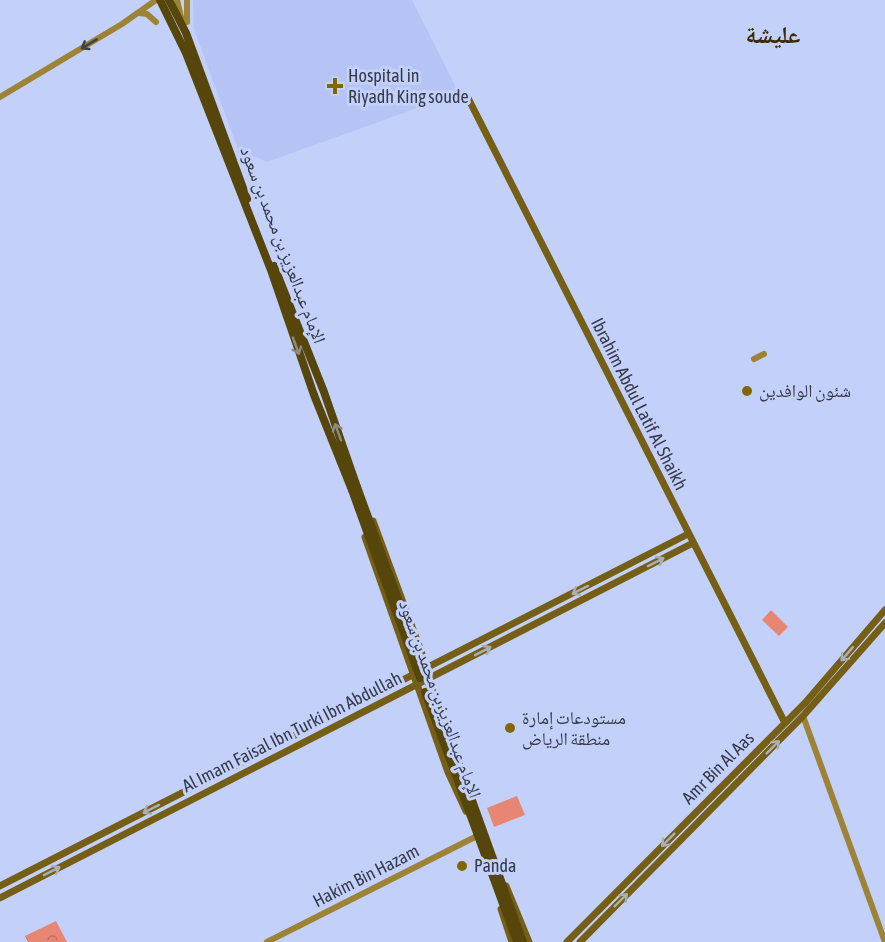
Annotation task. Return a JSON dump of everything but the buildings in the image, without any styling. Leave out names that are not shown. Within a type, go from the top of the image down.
[{"type":"main road","name":"الإمام عبدالعزيز بن محمد بن سعود","points":[[160,0],[186,53],[324,392],[354,489],[466,792],[512,942]]},
{"type":"main road","name":"الإمام عبدالعزيز بن محمد بن سعود","points":[[169,0],[186,33],[273,270]]},
{"type":"main road","name":"Ibrahim Abdul Latif Al Shaikh","points":[[468,98],[785,723]]},
{"type":"main road","name":"الإمام عبدالعزيز بن محمد بن سعود","points":[[348,471],[383,547],[458,751],[499,873],[529,942]]},
{"type":"main road","name":"الإمام عبدالعزيز بن محمد بن سعود","points":[[348,471],[348,490],[448,772],[478,833]]},
{"type":"main road","name":"Al Imam Faisal Ibn Turki Ibn Abdullah","points":[[0,886],[688,534]]},
{"type":"main road","name":"Al Imam Faisal Ibn Turki Ibn Abdullah","points":[[0,898],[693,543]]},
{"type":"main road","name":"Amr Bin Al Aas","points":[[567,942],[785,723],[885,610]]},
{"type":"main road","name":"Amr Bin Al Aas","points":[[580,942],[803,716],[846,670],[885,623]]},
{"type":"main road","points":[[743,765],[750,771]]},
{"type":"main road","name":"الإمام عبدالعزيز بن محمد بن سعود","points":[[466,792],[477,812]]},
{"type":"main road","name":"الإمام عبدالعزيز بن محمد بن سعود","points":[[488,864],[523,942]]},
{"type":"main road","name":"الإمام عبدالعزيز بن محمد بن سعود","points":[[499,873],[517,942]]},
{"type":"main road","points":[[593,915],[599,922]]},
{"type":"street","points":[[0,98],[156,0]]},
{"type":"street","points":[[177,0],[186,33]]},
{"type":"street","points":[[187,0],[187,22]]},
{"type":"street","points":[[138,13],[147,14],[156,22]]},
{"type":"street","points":[[754,359],[765,354]]},
{"type":"street","points":[[803,716],[885,942]]},
{"type":"street","name":"Hakim Bin Hazam","points":[[267,942],[478,833]]},
{"type":"shaded area","name":"Hospital in Riyadh King soude","points":[[193,0],[412,0],[459,93],[267,162],[238,149],[194,29]]},
{"type":"green space","points":[[771,610],[788,627],[779,636],[762,620]]},
{"type":"green space","points":[[517,796],[525,815],[494,827],[487,808]]},
{"type":"green space","points":[[56,921],[67,942],[28,942],[25,936]]},
{"type":"place","name":"Hospital in Riyadh King soude","points":[[335,86]]},
{"type":"place","name":"شئون الوافدين","points":[[747,391]]},
{"type":"place","name":"مستودعات إمارة منطقة الرياض","points":[[510,728]]},
{"type":"place","name":"Panda","points":[[462,866]]},
{"type":"district","name":"عليشة","points":[[773,35]]}]
